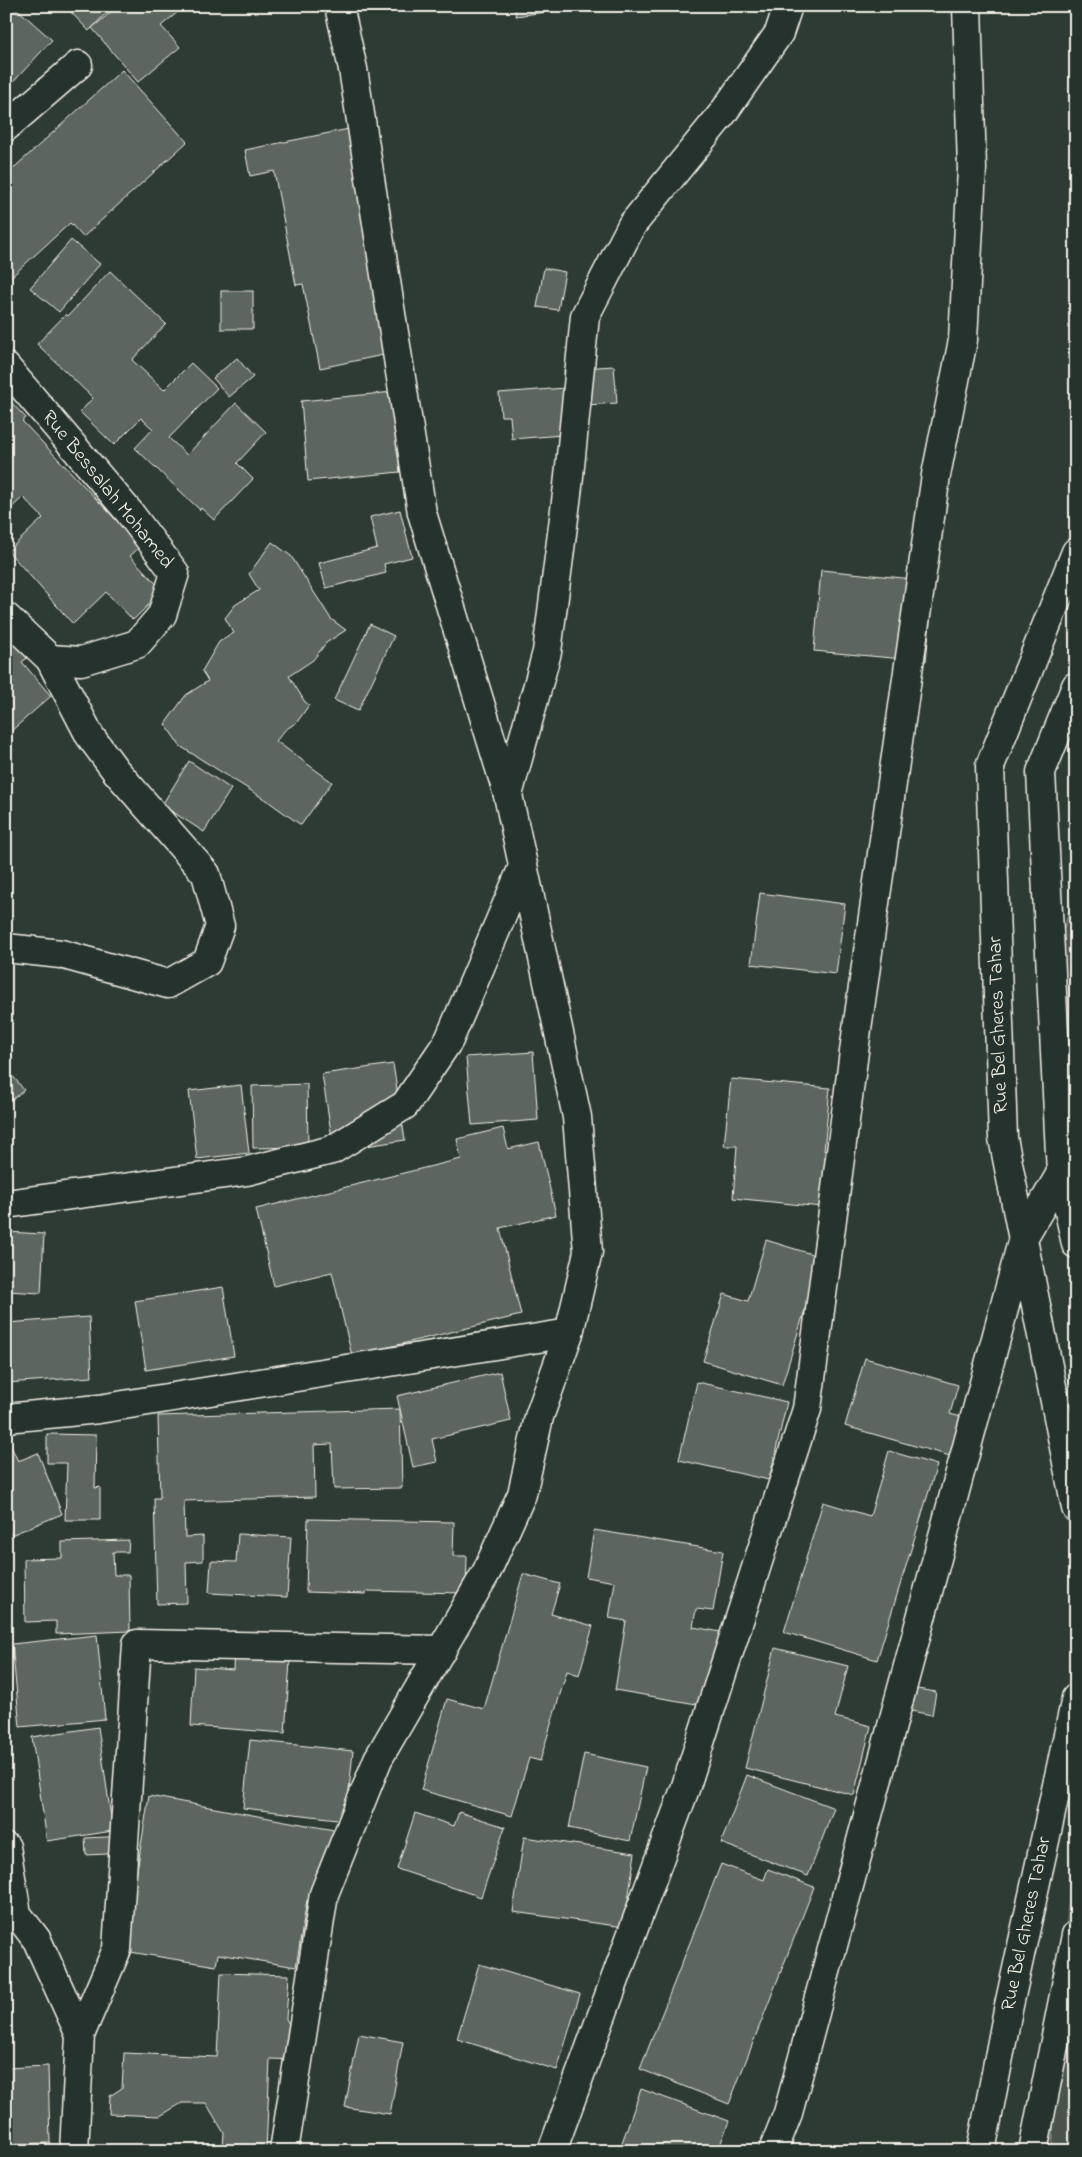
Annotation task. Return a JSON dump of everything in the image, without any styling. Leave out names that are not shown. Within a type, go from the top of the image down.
[{"type":"street","points":[[284,2151],[324,1894],[378,1759],[487,1571],[522,1494],[539,1417],[569,1333],[588,1252],[578,1117],[522,869],[508,795],[422,513],[353,69],[339,6]]},
{"type":"street","points":[[508,795],[547,652],[568,486],[585,316],[632,225],[723,113],[779,33],[788,6]]},
{"type":"street","points":[[552,2151],[685,1789],[807,1409],[856,1038],[936,474],[963,340],[972,169],[967,6]]},
{"type":"street","points":[[6,127],[78,65]]},
{"type":"street","name":"Rue Bessalah Mohamed","points":[[6,367],[129,512],[175,573],[162,615],[137,644],[81,661],[50,659]]},
{"type":"street","name":"Rue Bel Gheres Tahar","points":[[1076,552],[990,766],[1003,1138],[1076,1508]]},
{"type":"street","points":[[6,617],[50,659],[90,736],[116,771],[206,874],[220,926],[207,962],[168,984],[61,954],[6,948]]},
{"type":"street","points":[[81,661],[90,736]]},
{"type":"street","points":[[1076,686],[1041,772],[1061,1173],[1076,1244]]},
{"type":"street","points":[[6,1204],[247,1171],[332,1150],[405,1105],[449,1040],[522,869]]},
{"type":"street","points":[[773,2151],[788,2114],[1023,1238],[1061,1173]]},
{"type":"street","points":[[6,1418],[99,1409],[569,1333]]},
{"type":"street","points":[[74,2151],[80,2035],[116,1949],[137,1644],[442,1650]]},
{"type":"street","name":"Rue Bel Gheres Tahar","points":[[981,2151],[1008,2010],[1076,1698]]},
{"type":"street","points":[[6,1847],[12,1920],[37,1940],[80,2035]]},
{"type":"street","points":[[1032,2151],[1076,1935]]},
{"type":"shaded area","points":[[1076,885],[1076,1104],[1044,1001]]},
{"type":"shaded area","points":[[1076,1814],[1076,2151],[1052,2151],[1074,1817]]},
{"type":"building","points":[[6,6],[14,6],[52,40],[6,90]]},
{"type":"building","points":[[65,6],[113,6],[89,31]]},
{"type":"building","points":[[118,6],[185,6],[161,26],[180,47],[138,82],[92,28]]},
{"type":"building","points":[[514,6],[590,6],[516,16]]},
{"type":"building","points":[[122,70],[187,142],[83,237],[70,223],[11,277],[6,273],[6,175]]},
{"type":"building","points":[[349,129],[393,353],[320,368],[303,284],[296,285],[274,171],[250,176],[245,150]]},
{"type":"building","points":[[71,240],[100,264],[59,312],[30,288]]},
{"type":"building","points":[[544,268],[565,272],[558,310],[537,307]]},
{"type":"building","points":[[110,271],[166,324],[132,360],[164,390],[191,363],[217,388],[169,438],[187,455],[236,403],[266,432],[237,463],[253,479],[214,520],[201,508],[200,510],[135,448],[153,429],[141,418],[114,445],[80,412],[93,398],[37,344],[66,314],[68,316]]},
{"type":"building","points":[[221,291],[253,291],[253,329],[221,329]]},
{"type":"building","points":[[237,358],[253,377],[229,397],[213,378]]},
{"type":"building","points":[[614,366],[617,403],[586,405],[588,433],[512,439],[510,416],[501,416],[499,393],[565,388],[564,369]]},
{"type":"building","points":[[393,392],[400,472],[308,481],[301,401]]},
{"type":"building","points":[[6,397],[26,418],[22,421],[141,546],[130,556],[163,591],[133,620],[106,592],[73,624],[8,551],[43,518],[23,497],[6,513]]},
{"type":"building","points":[[400,510],[412,557],[384,564],[386,573],[326,588],[319,563],[377,548],[370,517]]},
{"type":"building","points":[[272,542],[291,556],[331,619],[346,630],[326,643],[313,660],[289,676],[305,702],[309,705],[297,722],[285,730],[276,741],[332,782],[301,825],[269,802],[180,746],[165,724],[186,695],[208,681],[202,671],[219,642],[234,633],[225,618],[235,605],[259,590],[249,574]]},
{"type":"building","points":[[821,570],[934,581],[926,661],[814,651]]},
{"type":"building","points":[[370,624],[394,636],[358,711],[334,700]]},
{"type":"building","points":[[6,628],[32,654],[22,662],[51,696],[10,732],[6,728]]},
{"type":"building","points":[[189,761],[231,789],[204,832],[162,805]]},
{"type":"building","points":[[760,893],[845,904],[836,974],[751,964]]},
{"type":"building","points":[[533,1052],[538,1120],[472,1125],[466,1057]]},
{"type":"building","points":[[393,1064],[405,1140],[334,1151],[322,1074]]},
{"type":"building","points":[[8,1070],[24,1090],[6,1105],[6,1071]]},
{"type":"building","points":[[731,1079],[830,1088],[824,1151],[827,1151],[822,1207],[733,1198],[737,1146],[724,1146]]},
{"type":"building","points":[[307,1084],[308,1147],[253,1148],[252,1086]]},
{"type":"building","points":[[241,1085],[249,1153],[197,1159],[189,1091]]},
{"type":"building","points":[[503,1128],[508,1149],[539,1142],[556,1215],[500,1228],[521,1315],[352,1356],[332,1272],[274,1286],[256,1209],[461,1159],[457,1139]]},
{"type":"building","points":[[6,1232],[44,1234],[41,1293],[6,1291]]},
{"type":"building","points":[[766,1240],[821,1257],[782,1385],[703,1361],[724,1294],[748,1301]]},
{"type":"building","points":[[223,1287],[234,1356],[146,1370],[135,1301]]},
{"type":"building","points":[[89,1317],[92,1377],[6,1383],[6,1323]]},
{"type":"building","points":[[865,1358],[958,1385],[950,1414],[961,1417],[950,1456],[845,1426]]},
{"type":"building","points":[[500,1372],[511,1421],[432,1439],[437,1462],[413,1467],[397,1396]]},
{"type":"building","points":[[697,1382],[787,1402],[769,1480],[679,1460]]},
{"type":"building","points":[[400,1409],[402,1488],[334,1489],[332,1444],[314,1445],[315,1497],[184,1501],[185,1537],[203,1536],[203,1561],[186,1562],[187,1603],[157,1604],[154,1498],[160,1498],[158,1416]]},
{"type":"building","points":[[47,1434],[96,1435],[95,1488],[100,1487],[100,1520],[65,1520],[67,1463],[47,1463]]},
{"type":"building","points":[[6,1436],[18,1461],[38,1453],[62,1514],[11,1535],[6,1523]]},
{"type":"building","points":[[889,1451],[937,1465],[877,1660],[784,1632],[823,1502],[870,1516]]},
{"type":"building","points":[[308,1519],[454,1522],[453,1556],[467,1556],[466,1593],[366,1591],[366,1594],[306,1592]]},
{"type":"building","points":[[594,1530],[723,1551],[713,1611],[696,1609],[693,1627],[721,1632],[708,1706],[615,1690],[626,1621],[609,1618],[615,1582],[586,1577]]},
{"type":"building","points":[[238,1534],[291,1537],[287,1597],[209,1593],[211,1561],[236,1562]]},
{"type":"building","points":[[129,1540],[128,1552],[113,1552],[114,1575],[129,1575],[130,1631],[56,1634],[56,1621],[25,1622],[24,1559],[62,1558],[62,1542]]},
{"type":"building","points":[[523,1574],[560,1584],[551,1614],[593,1626],[579,1675],[567,1671],[540,1761],[529,1758],[512,1816],[421,1790],[447,1699],[484,1709]]},
{"type":"building","points":[[97,1635],[105,1719],[20,1727],[12,1644]]},
{"type":"building","points":[[234,1643],[291,1647],[285,1733],[191,1726],[194,1667],[233,1670]]},
{"type":"building","points":[[775,1648],[848,1666],[835,1717],[871,1726],[854,1795],[745,1768]]},
{"type":"building","points":[[905,1687],[936,1692],[932,1715],[901,1709]]},
{"type":"building","points":[[98,1727],[113,1831],[47,1841],[32,1737]]},
{"type":"building","points":[[250,1740],[353,1751],[346,1820],[243,1808]]},
{"type":"building","points":[[584,1754],[646,1767],[630,1841],[569,1828]]},
{"type":"building","points":[[747,1775],[834,1808],[808,1876],[721,1843]]},
{"type":"building","points":[[149,1796],[334,1830],[317,1901],[307,1900],[296,1967],[218,1954],[216,1966],[124,1951]]},
{"type":"building","points":[[459,1812],[505,1827],[481,1897],[397,1869],[415,1813],[454,1826]]},
{"type":"building","points":[[127,1836],[127,1853],[86,1855],[85,1838]]},
{"type":"building","points":[[524,1837],[635,1853],[624,1927],[513,1912]]},
{"type":"building","points":[[721,1864],[764,1880],[768,1869],[814,1887],[729,2104],[640,2069]]},
{"type":"building","points":[[479,1964],[580,1994],[557,2070],[457,2039]]},
{"type":"building","points":[[221,1973],[289,1975],[286,2019],[299,2040],[298,2060],[270,2059],[266,2151],[215,2151],[223,2146],[224,2133],[206,2103],[182,2103],[160,2116],[109,2114],[110,2096],[122,2088],[124,2053],[217,2057]]},
{"type":"building","points":[[359,2034],[403,2042],[390,2114],[345,2107]]},
{"type":"building","points":[[48,2066],[50,2143],[6,2144],[6,2068]]},
{"type":"building","points":[[641,2089],[729,2121],[718,2151],[619,2151]]},
{"type":"building","points":[[461,2145],[476,2151],[459,2151]]}]
